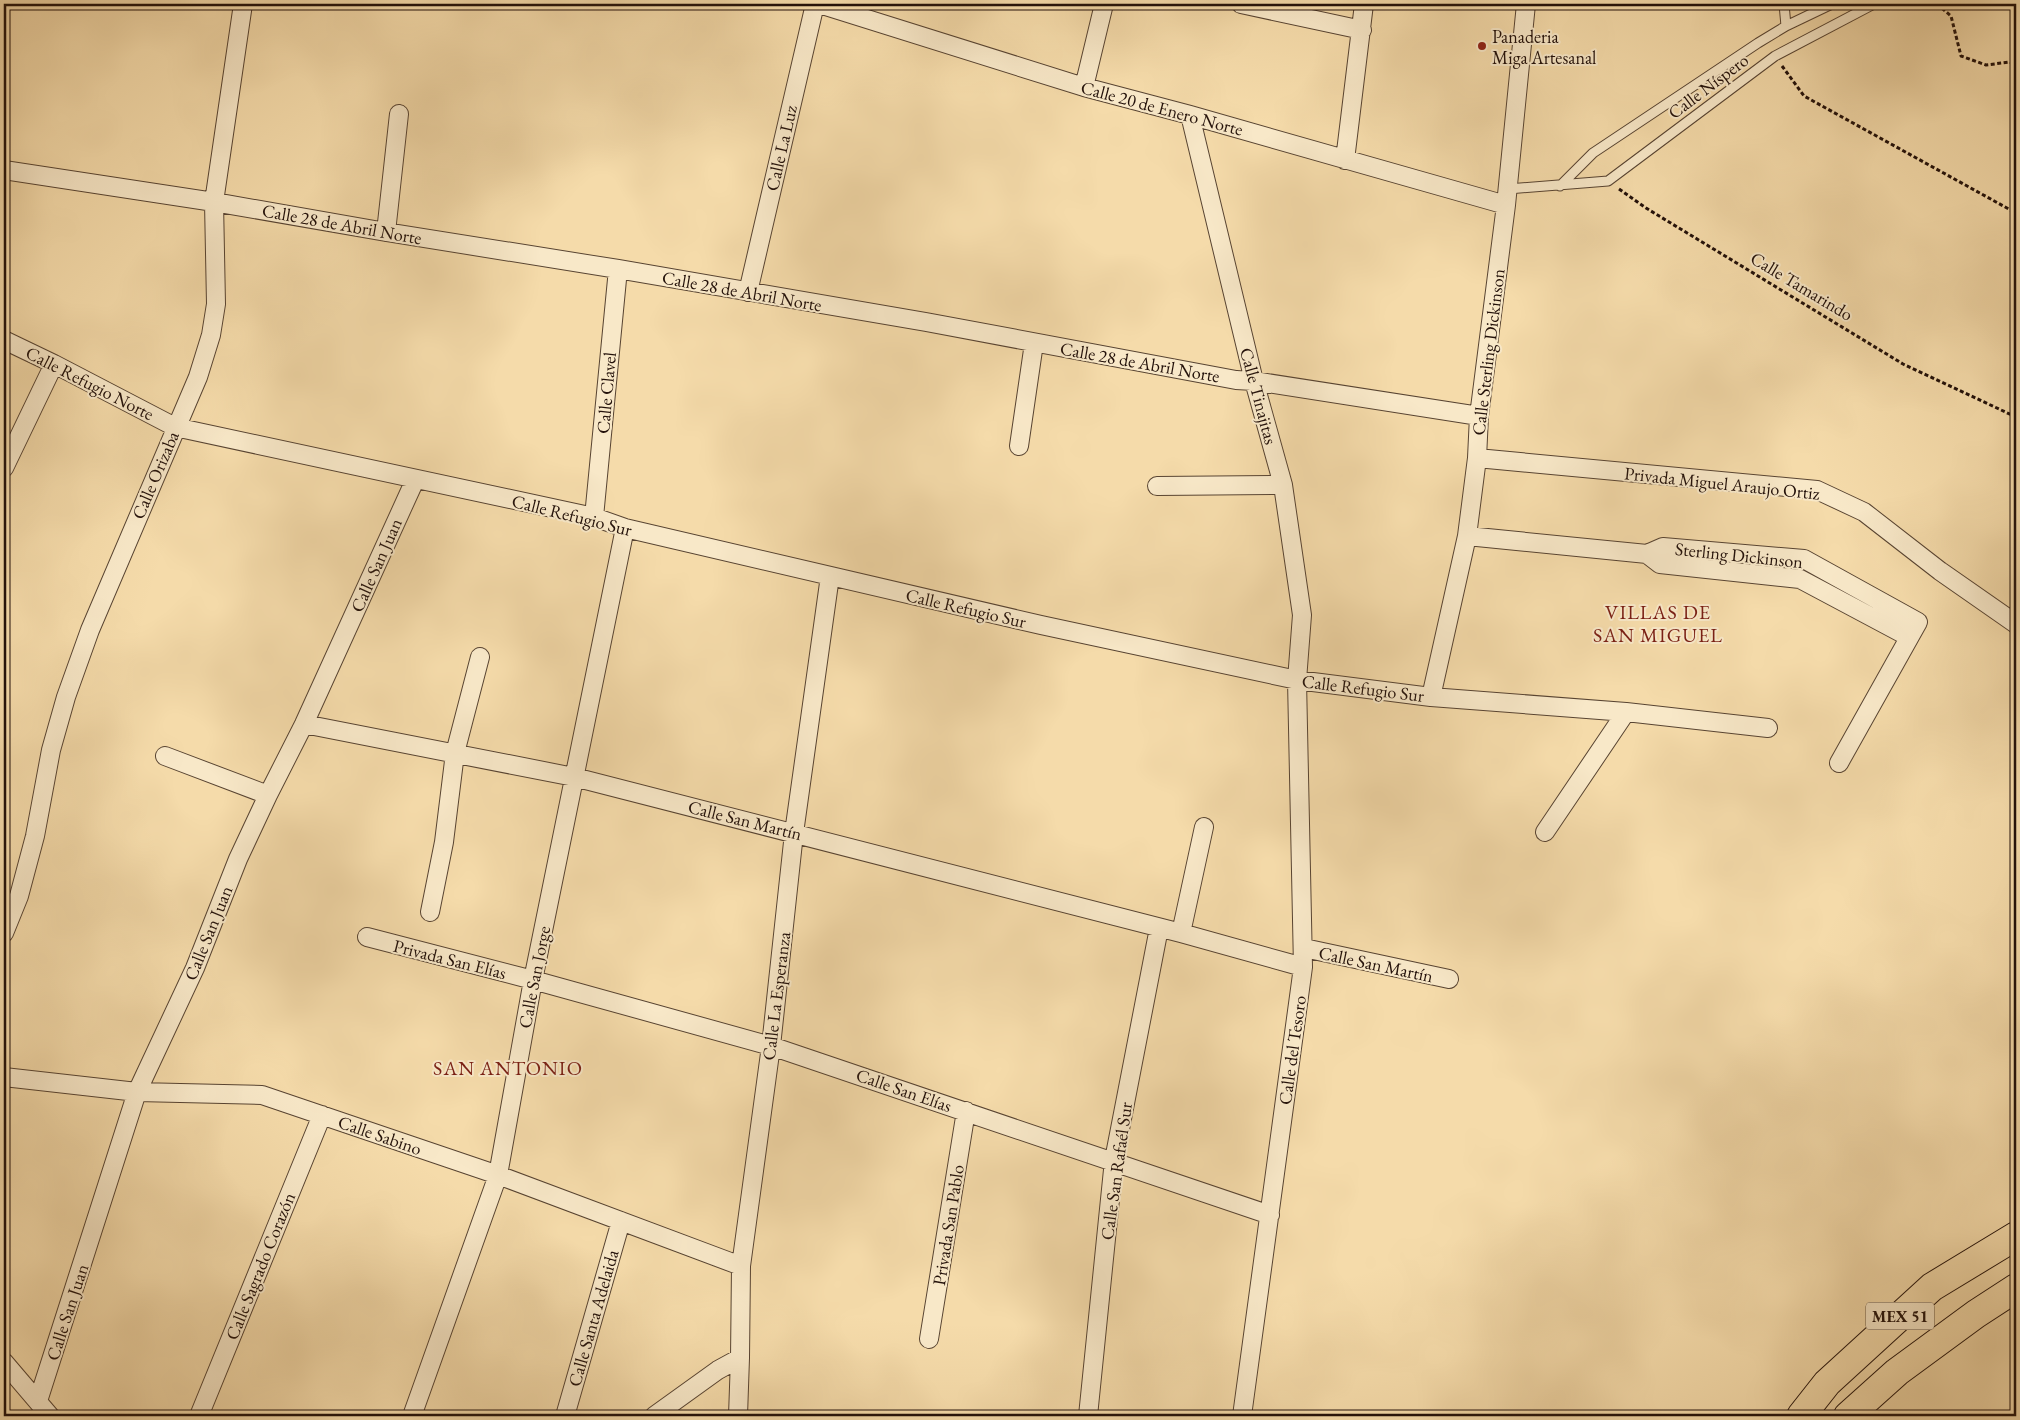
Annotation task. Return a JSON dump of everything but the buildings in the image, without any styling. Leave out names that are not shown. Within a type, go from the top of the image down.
[{"type":"main road","name":"MEX 51","points":[[1801,1416],[1827,1383],[1932,1287],[2016,1236]]},
{"type":"main road","name":"MEX 51","points":[[1848,1416],[1897,1372],[1976,1314],[2016,1288]]},
{"type":"street","name":"Calle Orizaba","points":[[4,933],[19,896],[35,836],[51,750],[66,697],[90,630],[175,427],[198,377],[211,335],[216,304],[214,202],[242,4]]},
{"type":"street","points":[[1084,87],[1104,4]]},
{"type":"street","points":[[1241,4],[1362,30]]},
{"type":"street","points":[[1345,160],[1364,4]]},
{"type":"street","name":"Calle Sterling Dickinson","points":[[1432,696],[1467,536],[1477,458],[1479,416],[1507,197],[1526,4]]},
{"type":"street","name":"Calle 20 de Enero Norte","points":[[823,5],[1084,87],[1190,115],[1345,160],[1507,197]]},
{"type":"street","name":"Calle La Luz","points":[[748,292],[823,5]]},
{"type":"street","points":[[386,232],[399,114]]},
{"type":"street","name":"Calle Tinajitas","points":[[1190,115],[1254,381],[1283,485],[1302,615],[1298,680]]},
{"type":"street","name":"Calle 28 de Abril Norte","points":[[4,170],[214,202],[618,269],[926,322],[1236,380],[1254,381],[1479,416]]},
{"type":"street","name":"Calle Clavel","points":[[594,517],[618,269]]},
{"type":"street","name":"Calle Refugio Norte","points":[[4,340],[175,427]]},
{"type":"street","points":[[1019,446],[1034,343]]},
{"type":"street","points":[[4,468],[54,364]]},
{"type":"street","name":"Calle Refugio Sur","points":[[175,427],[594,517],[625,528],[1031,623],[1298,680],[1432,696],[1626,712],[1768,728]]},
{"type":"street","name":"Privada Miguel Araujo Ortiz","points":[[1477,458],[1817,490],[1864,512],[1940,571],[2016,624]]},
{"type":"street","name":"Calle San Juan","points":[[38,1401],[137,1092],[195,968],[238,859],[304,724],[415,480]]},
{"type":"street","points":[[1157,486],[1283,485]]},
{"type":"street","name":"Calle San Jorge","points":[[412,1416],[498,1175],[533,980],[625,528]]},
{"type":"street","name":"Sterling Dickinson","points":[[1467,536],[1648,554],[1663,547],[1668,556]]},
{"type":"street","name":"Sterling Dickinson","points":[[1668,556],[1804,559],[1918,622],[1839,763]]},
{"type":"street","name":"Sterling Dickinson","points":[[1668,556],[1800,580],[1909,637]]},
{"type":"street","points":[[1800,580],[1804,559]]},
{"type":"street","name":"Calle La Esperanza","points":[[738,1416],[741,1266],[771,1046],[794,833],[830,576]]},
{"type":"street","points":[[430,912],[444,842],[455,753],[480,657]]},
{"type":"street","name":"Calle del Tesoro","points":[[1242,1416],[1303,967],[1298,680]]},
{"type":"street","points":[[1546,832],[1626,712]]},
{"type":"street","name":"Calle San Martín","points":[[304,724],[574,777],[1181,933],[1303,967]]},
{"type":"street","points":[[166,756],[268,795]]},
{"type":"street","points":[[1181,933],[1204,827]]},
{"type":"street","name":"Calle San Rafaél Sur","points":[[1088,1416],[1114,1160],[1159,928]]},
{"type":"street","name":"Privada San Elías","points":[[367,938],[533,980]]},
{"type":"street","name":"Calle San Martín","points":[[1304,948],[1449,979]]},
{"type":"street","name":"Calle San Elías","points":[[533,980],[771,1046],[1114,1160],[1270,1215]]},
{"type":"street","name":"Calle Sabino","points":[[4,1077],[137,1092],[262,1095],[498,1175],[741,1266]]},
{"type":"street","name":"Privada San Pablo","points":[[929,1339],[966,1111]]},
{"type":"street","name":"Calle Sagrado Corazón","points":[[199,1416],[322,1115]]},
{"type":"street","name":"Calle Santa Adelaida","points":[[565,1416],[621,1221]]},
{"type":"street","points":[[654,1416],[718,1370],[740,1358]]},
{"type":"street","points":[[4,1362],[50,1416]]},
{"type":"lane","points":[[1784,4],[1786,26]]},
{"type":"lane","name":"Calle Níspero","points":[[1560,186],[1593,153],[1786,26],[1832,4]]},
{"type":"lane","name":"Calle Níspero","points":[[1507,197],[1560,186],[1608,180],[1775,56],[1874,4]]},
{"type":"path","points":[[1937,4],[1951,16],[1961,56],[1986,65],[2010,62],[2016,65]]},
{"type":"path","points":[[1775,56],[1804,96],[2016,213]]},
{"type":"path","name":"Calle Tamarindo","points":[[1608,180],[1646,208],[1903,364],[2005,414],[2016,417]]},
{"type":"place","name":"Panaderia Miga Artesanal","points":[[1482,46]]},
{"type":"district","name":"VILLAS DE SAN MIGUEL","points":[[1658,624]]},
{"type":"district","name":"SAN ANTONIO","points":[[508,1068]]}]
